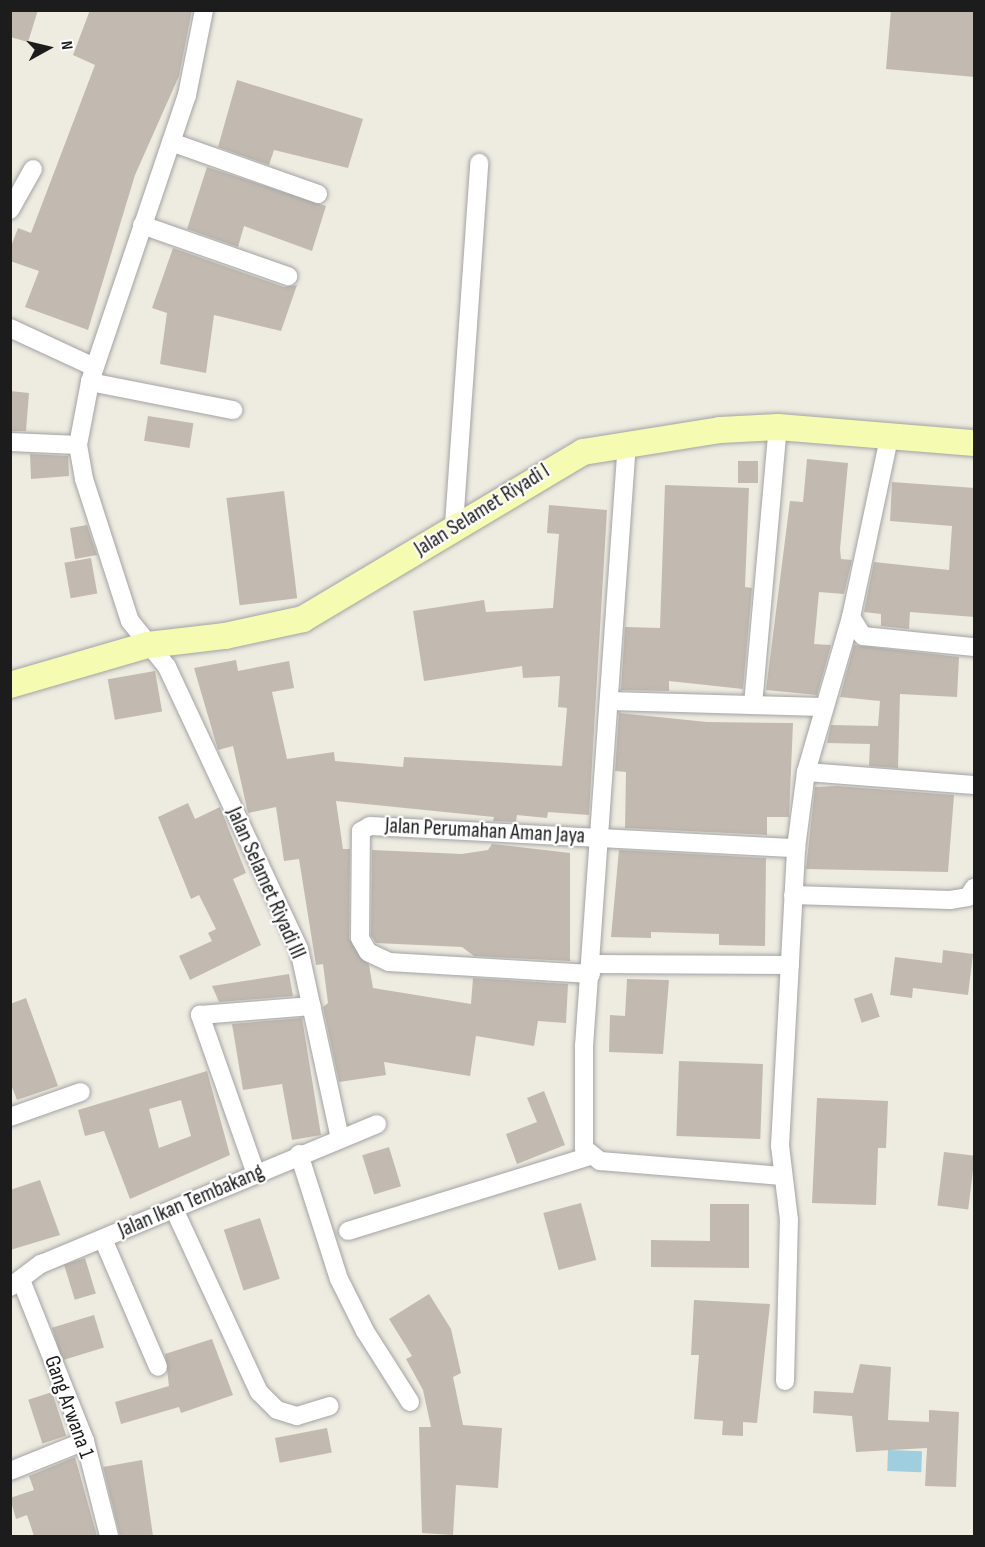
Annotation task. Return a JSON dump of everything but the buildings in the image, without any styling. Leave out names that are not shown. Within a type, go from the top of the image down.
[{"type":"main road","name":"Jalan Selamet Riyadi I","points":[[10,685],[148,645],[225,636],[303,619],[554,465],[627,442],[778,427],[890,434],[975,443]]},
{"type":"street","points":[[10,442],[78,445],[92,375],[187,95],[204,10]]},
{"type":"street","points":[[171,141],[318,194]]},
{"type":"street","points":[[454,525],[478,163]]},
{"type":"street","points":[[10,210],[33,169]]},
{"type":"street","points":[[142,225],[288,276]]},
{"type":"street","points":[[10,328],[92,375],[233,410]]},
{"type":"street","points":[[753,705],[778,427]]},
{"type":"street","points":[[785,1381],[789,1220],[782,1176],[796,848],[806,772],[822,707],[851,617],[890,434]]},
{"type":"street","name":"Jalan Perumahan Aman Jaya","points":[[590,1156],[582,1139],[591,969],[627,442]]},
{"type":"street","name":"Jalan Selamet Riyadi III","points":[[78,445],[130,621],[177,688],[288,924],[312,1006],[340,1139]]},
{"type":"street","points":[[851,617],[863,636],[975,647]]},
{"type":"street","points":[[609,701],[822,707]]},
{"type":"street","points":[[806,772],[975,785]]},
{"type":"street","name":"Jalan Perumahan Aman Jaya","points":[[790,965],[591,969],[389,962],[375,956],[360,938],[360,836],[370,826],[600,836],[796,848]]},
{"type":"street","points":[[793,895],[950,900],[968,897],[975,888]]},
{"type":"street","points":[[256,1174],[200,1015],[312,1006]]},
{"type":"street","points":[[12,1113],[81,1092]]},
{"type":"street","name":"Jalan Ikan Tembakang","points":[[16,1283],[41,1264],[299,1154],[377,1124]]},
{"type":"street","points":[[299,1154],[339,1279],[365,1331],[410,1402]]},
{"type":"street","points":[[348,1231],[590,1156],[614,1163],[782,1176]]},
{"type":"street","points":[[174,1209],[259,1392],[277,1410],[297,1416],[330,1406]]},
{"type":"street","points":[[103,1239],[158,1367]]},
{"type":"street","name":"Gang Arwana 1","points":[[16,1283],[85,1441],[109,1536]]},
{"type":"street","points":[[10,1471],[85,1441]]},
{"type":"water","points":[[888,1450],[922,1451],[921,1472],[887,1471]]}]
